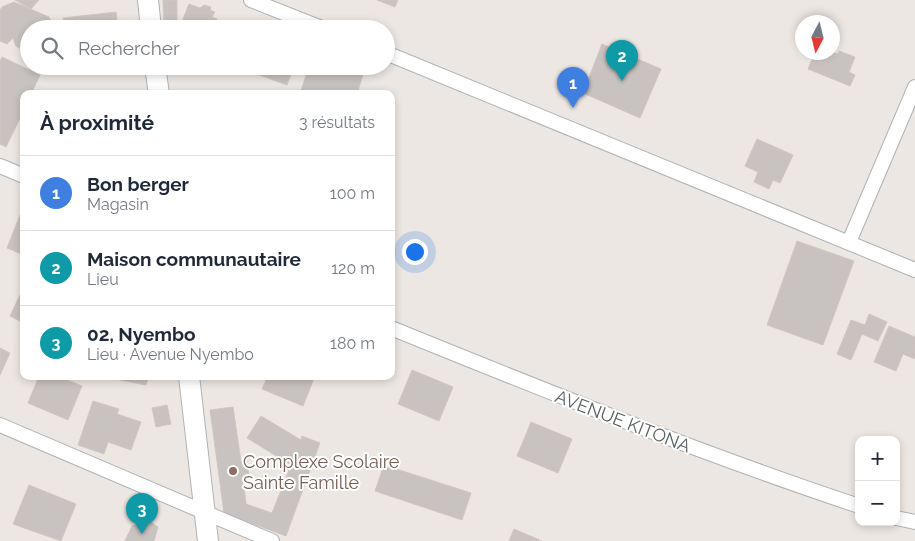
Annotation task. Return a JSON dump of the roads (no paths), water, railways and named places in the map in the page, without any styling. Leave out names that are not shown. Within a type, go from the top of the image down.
[{"type":"street","points":[[148,0],[150,20]]},
{"type":"street","points":[[251,0],[301,20]]},
{"type":"street","points":[[395,58],[915,270]]},
{"type":"street","points":[[157,75],[159,90]]},
{"type":"street","points":[[849,242],[915,88]]},
{"type":"street","points":[[0,166],[20,174]]},
{"type":"street","name":"AVENUE KITONA","points":[[395,330],[740,466],[855,505]]},
{"type":"street","points":[[189,380],[208,541]]},
{"type":"street","points":[[0,425],[272,541]]},
{"type":"street","points":[[900,519],[915,522]]},
{"type":"place","name":"Maison communautaire","points":[[622,81]]},
{"type":"place","name":"Bon berger","points":[[573,108]]},
{"type":"place","name":"Complexe Scolaire Sainte Famille","points":[[233,471]]},
{"type":"place","name":"02, Nyembo","points":[[142,534]]}]
